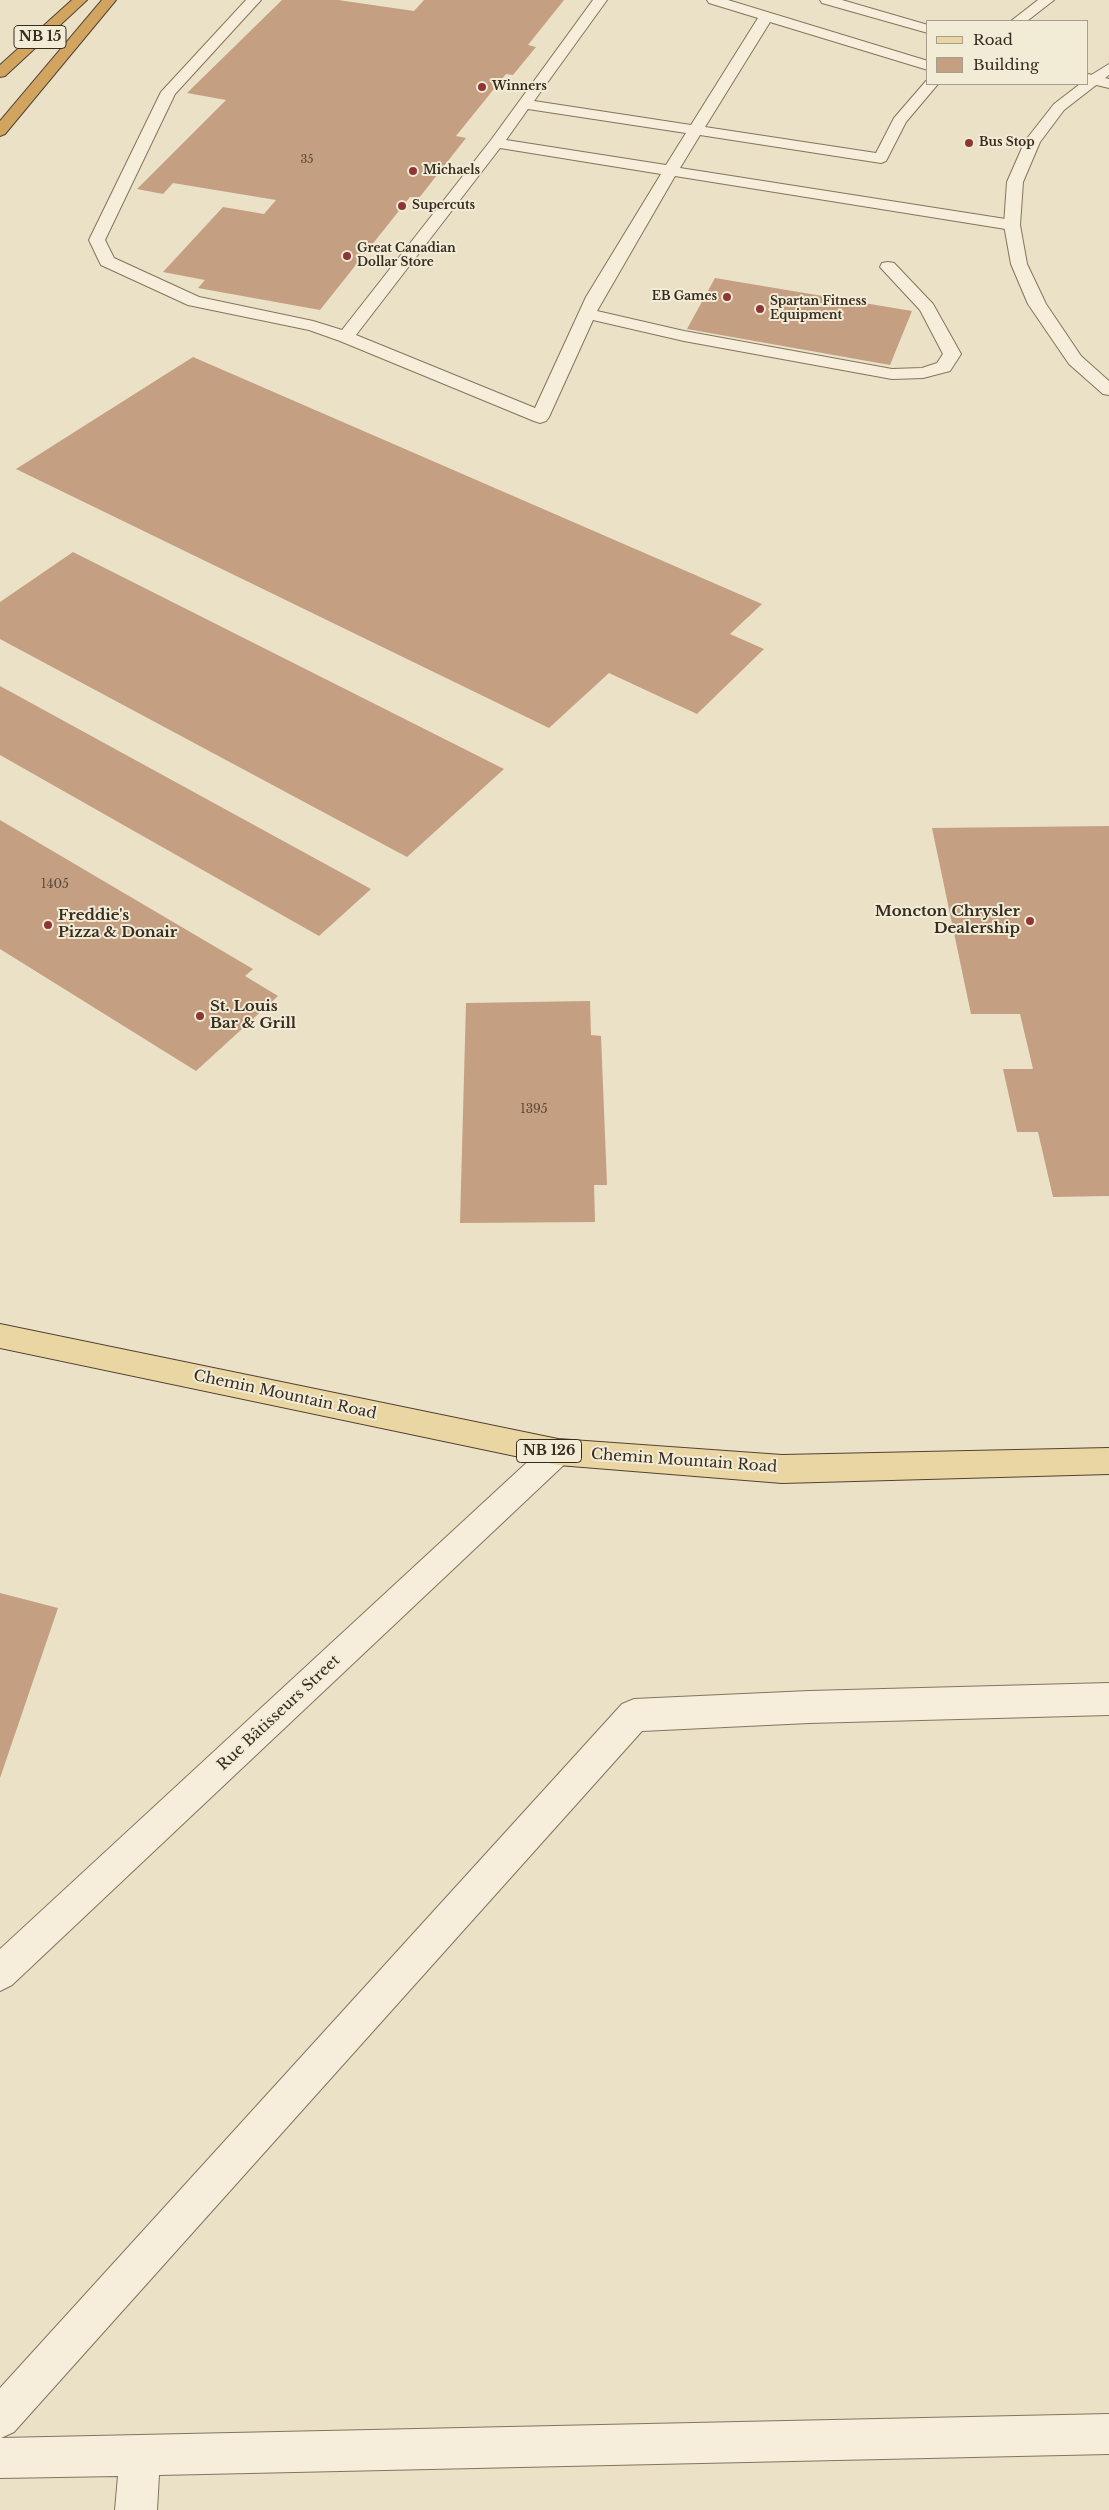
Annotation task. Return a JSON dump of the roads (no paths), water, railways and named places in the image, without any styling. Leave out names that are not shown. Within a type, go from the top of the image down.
[{"type":"highway","name":"NB 15","points":[[0,73],[80,0]]},
{"type":"highway","points":[[0,130],[109,0]]},
{"type":"main road","name":"Chemin Mountain Road","points":[[0,1336],[558,1452],[782,1469],[1109,1461]]},
{"type":"street","points":[[254,0],[168,92],[97,240],[107,261],[194,301],[313,326],[346,337],[540,417],[587,314],[670,170],[766,16]]},
{"type":"street","points":[[346,337],[496,143],[600,0]]},
{"type":"street","points":[[714,0],[926,65]]},
{"type":"street","points":[[828,0],[926,28]]},
{"type":"street","points":[[1019,20],[1047,0]]},
{"type":"street","points":[[1109,68],[1097,80],[1059,107],[1033,141],[1014,182],[1012,225],[1019,264],[1037,304],[1075,360],[1109,390]]},
{"type":"street","points":[[524,104],[881,158],[899,121],[930,85]]},
{"type":"street","points":[[496,143],[1012,225]]},
{"type":"street","points":[[587,314],[684,336],[892,374],[923,373],[944,367],[952,354],[927,308],[888,267]]},
{"type":"street","name":"Rue Bâtisseurs Street","points":[[0,1973],[558,1452]]},
{"type":"street","points":[[0,2418],[634,1715],[809,1707],[1109,1698]]},
{"type":"street","points":[[0,2458],[1109,2434]]},
{"type":"street","points":[[136,2510],[140,2455]]},
{"type":"place","name":"Winners","points":[[482,87]]},
{"type":"place","name":"Bus Stop","points":[[969,143]]},
{"type":"place","name":"Michaels","points":[[413,171]]},
{"type":"place","name":"Supercuts","points":[[402,206]]},
{"type":"place","name":"Great Canadian Dollar Store","points":[[347,256]]},
{"type":"place","name":"EB Games","points":[[727,297]]},
{"type":"place","name":"Spartan Fitness Equipment","points":[[760,309]]},
{"type":"place","name":"Moncton Chrysler Dealership","points":[[1030,921]]},
{"type":"place","name":"Freddie's Pizza & Donair","points":[[48,925]]},
{"type":"place","name":"St. Louis Bar & Grill","points":[[200,1016]]}]
